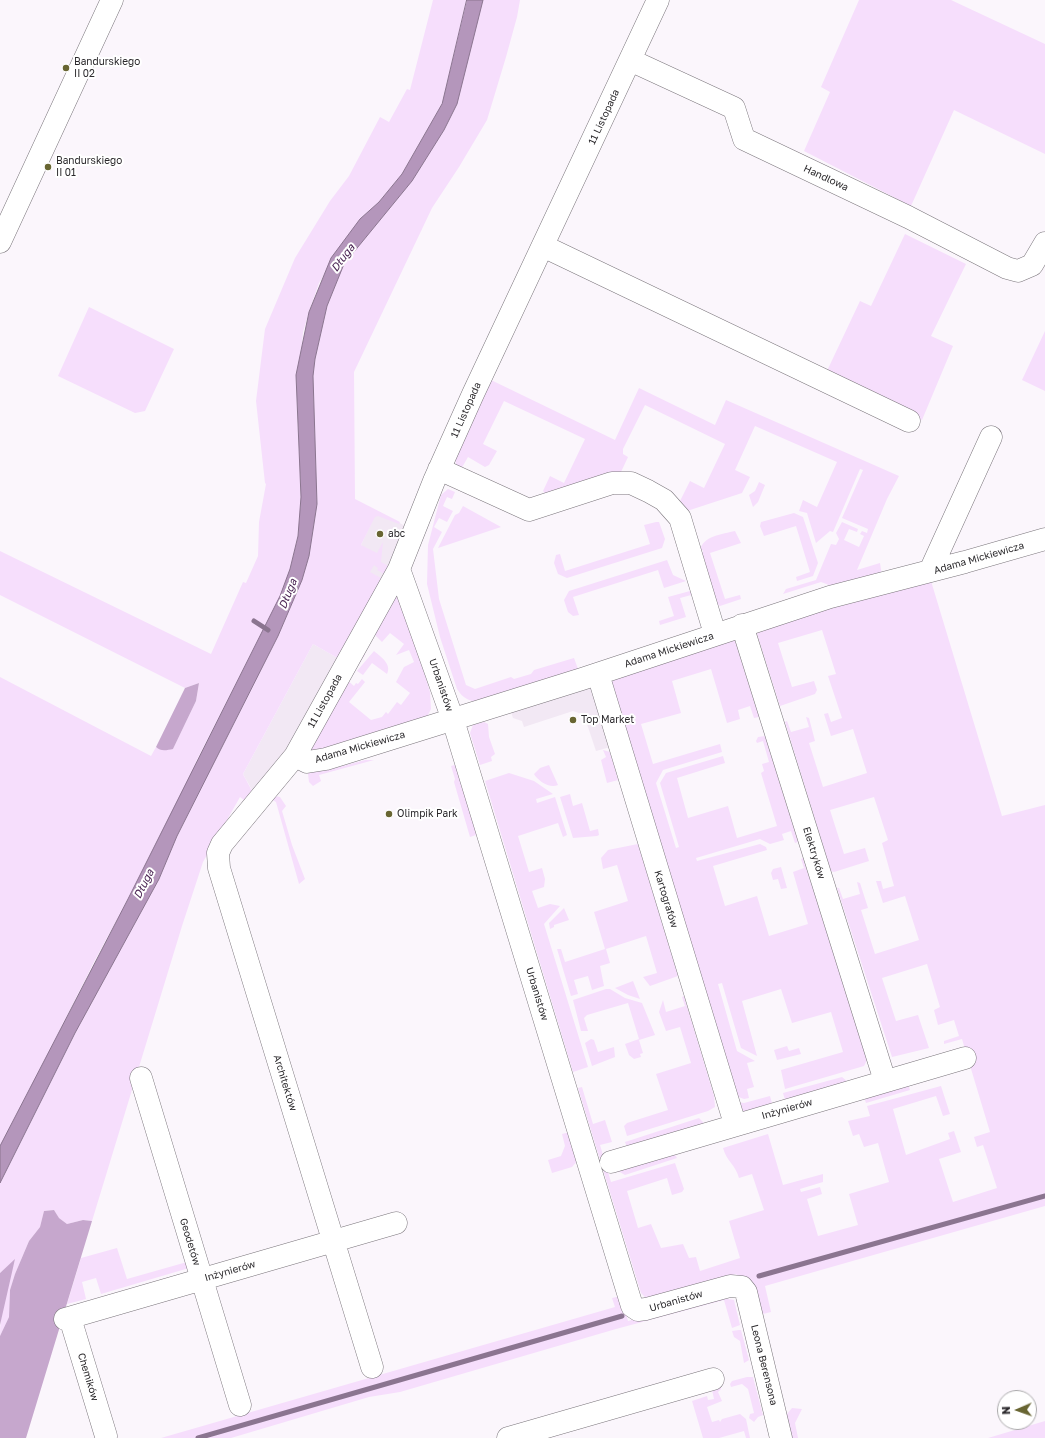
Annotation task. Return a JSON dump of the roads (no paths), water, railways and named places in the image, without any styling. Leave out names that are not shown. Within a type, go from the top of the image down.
[{"type":"street","points":[[0,242],[112,0]]},
{"type":"street","name":"11 Listopada","points":[[251,806],[295,756],[399,569],[439,469],[658,0]]},
{"type":"street","name":"Handlowa","points":[[630,60],[734,108],[744,139],[908,217],[1007,268],[1018,271],[1032,265],[1041,251]]},
{"type":"street","points":[[543,246],[909,421]]},
{"type":"street","points":[[930,571],[990,437]]},
{"type":"street","points":[[439,469],[529,510],[612,483],[623,482],[631,483],[664,500],[680,518],[715,634]]},
{"type":"street","name":"Adama Mickiewicza","points":[[295,756],[307,762],[326,759],[598,674],[830,597],[1045,539]]},
{"type":"street","name":"Urbanistów","points":[[399,569],[453,720],[632,1306],[638,1310],[646,1310],[734,1285],[742,1287],[746,1292]]},
{"type":"street","name":"Elektryków","points":[[742,625],[885,1081]]},
{"type":"street","name":"Kartografów","points":[[598,674],[735,1124]]},
{"type":"street","name":"Architektów","points":[[251,806],[222,844],[218,853],[219,868],[372,1367]]},
{"type":"street","name":"Inżynierów","points":[[611,1162],[735,1124],[965,1058]]},
{"type":"street","name":"Geodetów","points":[[141,1078],[240,1405]]},
{"type":"street","name":"Inżynierów","points":[[67,1318],[396,1223]]},
{"type":"street","name":"Leona Berensona","points":[[746,1292],[781,1438]]},
{"type":"street","name":"Chemików","points":[[67,1318],[106,1436]]},
{"type":"street","points":[[508,1438],[713,1379]]},
{"type":"water","name":"Długa","points":[[467,0],[483,0],[457,104],[444,130],[412,181],[344,264],[327,306],[315,359],[313,376],[317,504],[309,556],[302,580],[278,636],[177,836],[159,879],[75,1033],[0,1183],[0,1146],[128,899],[280,596],[290,569],[298,536],[301,497],[296,375],[309,312],[331,258],[360,219],[379,202],[402,174],[442,104]]},
{"type":"waterway","points":[[254,621],[268,630]]},
{"type":"waterway","points":[[759,1276],[1045,1196]]},
{"type":"waterway","points":[[198,1438],[622,1316]]},
{"type":"place","name":"Bandurskiego II 02","points":[[66,68]]},
{"type":"place","name":"Bandurskiego II 01","points":[[48,167]]},
{"type":"place","name":"abc","points":[[380,534]]},
{"type":"place","name":"Top Market","points":[[573,720]]},
{"type":"place","name":"Olimpik Park","points":[[389,814]]}]
